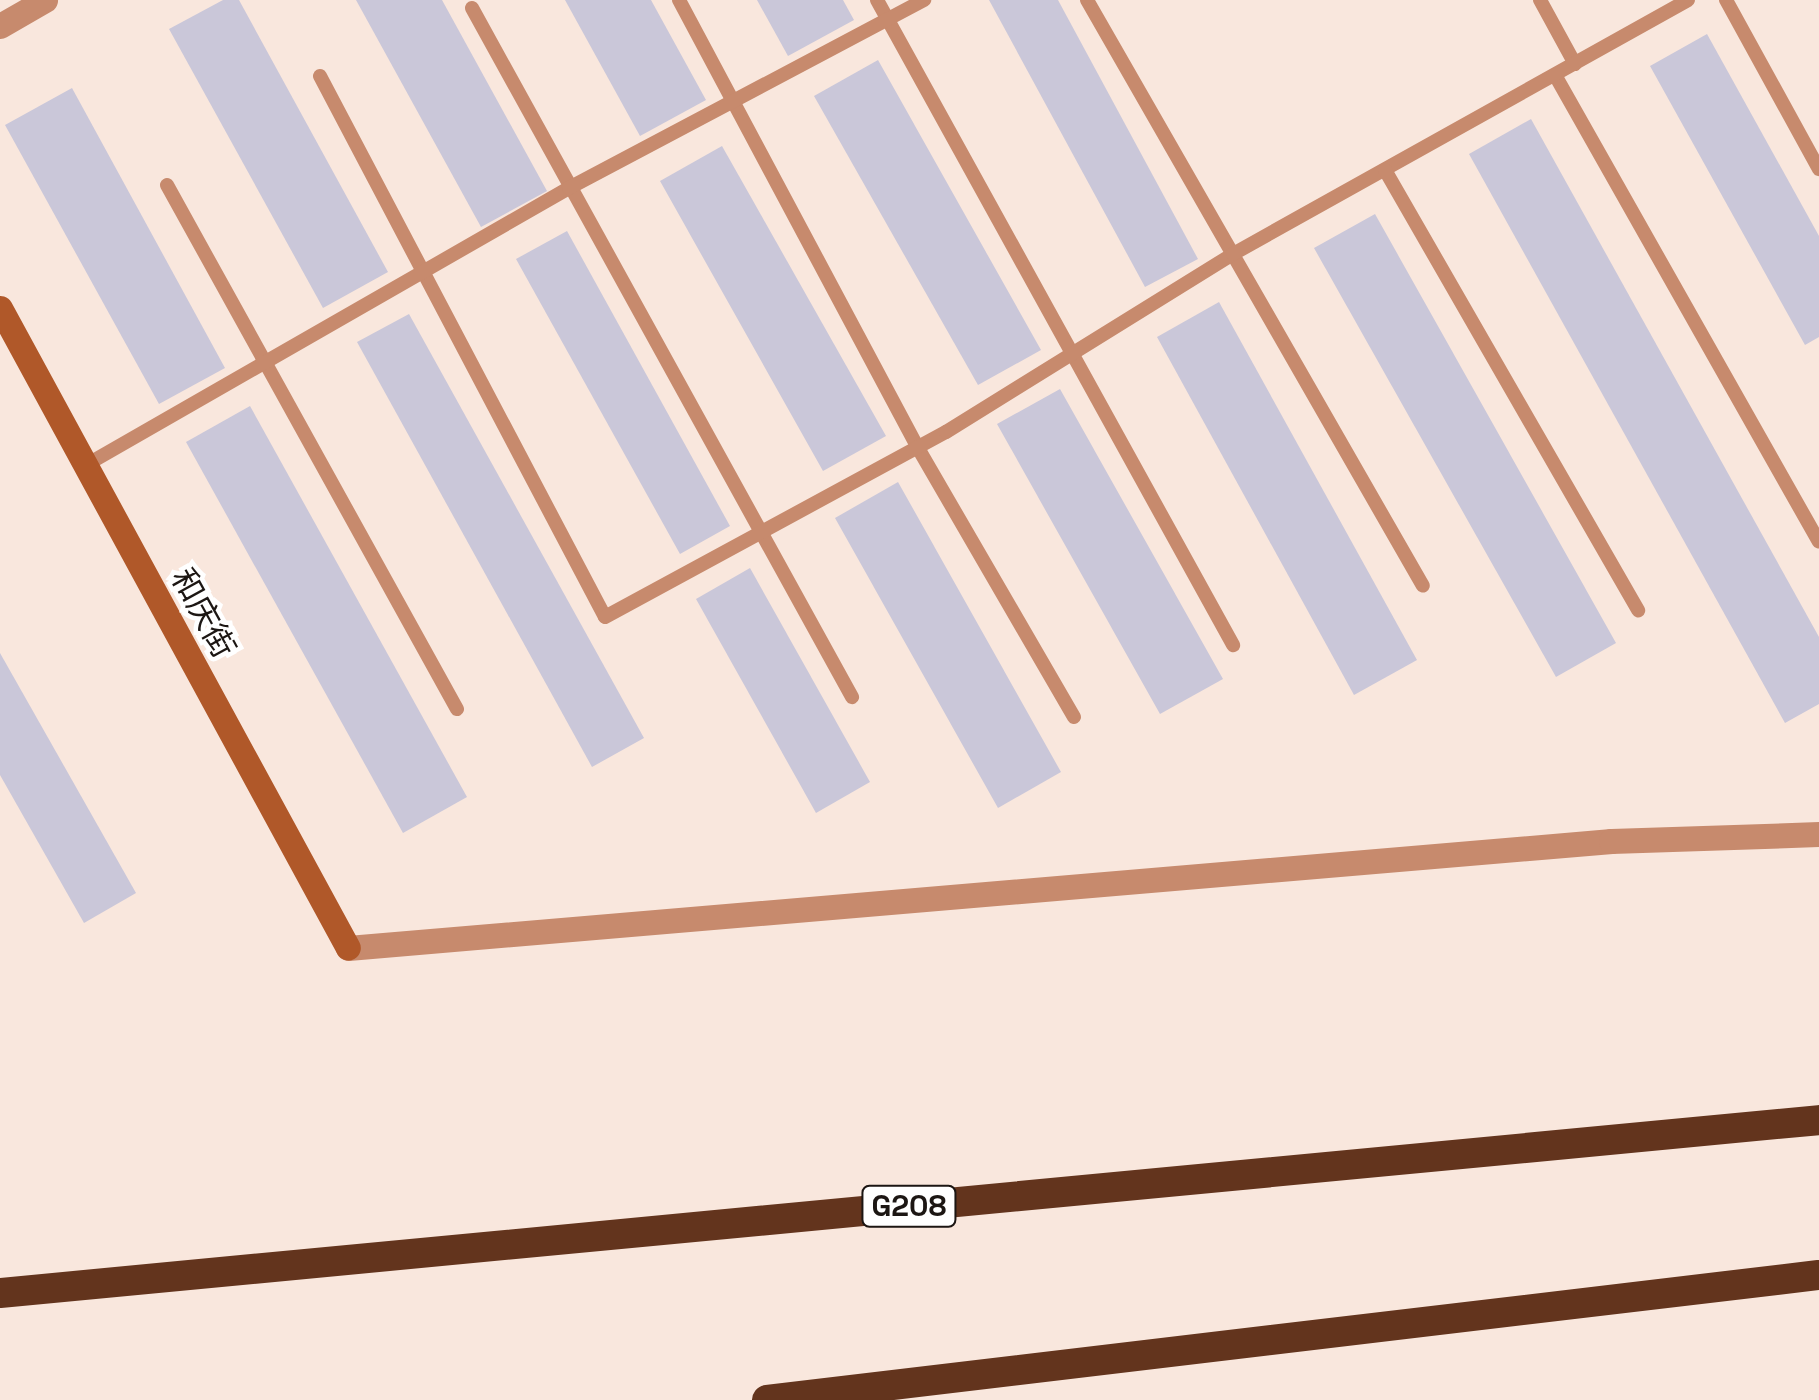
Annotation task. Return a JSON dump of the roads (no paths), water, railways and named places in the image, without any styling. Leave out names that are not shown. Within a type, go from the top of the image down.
[{"type":"highway","name":"G208","points":[[0,1293],[1819,1120]]},
{"type":"highway","points":[[767,1400],[1819,1275]]},
{"type":"street","points":[[0,26],[44,0]]},
{"type":"street","name":"和庆街","points":[[3,322],[86,465],[348,948],[1610,841],[1819,834]]},
{"type":"lane","points":[[679,0],[918,448],[1074,717]]},
{"type":"lane","points":[[877,0],[1233,645]]},
{"type":"lane","points":[[86,465],[569,188],[924,0]]},
{"type":"lane","points":[[1087,0],[1423,586]]},
{"type":"lane","points":[[1540,0],[1575,64]]},
{"type":"lane","points":[[320,76],[605,617],[918,448],[1233,254],[1688,0]]},
{"type":"lane","points":[[1726,0],[1819,169]]},
{"type":"lane","points":[[472,8],[852,697]]},
{"type":"lane","points":[[1555,75],[1819,542]]},
{"type":"lane","points":[[1385,170],[1638,610]]},
{"type":"lane","points":[[166,185],[457,709]]}]
